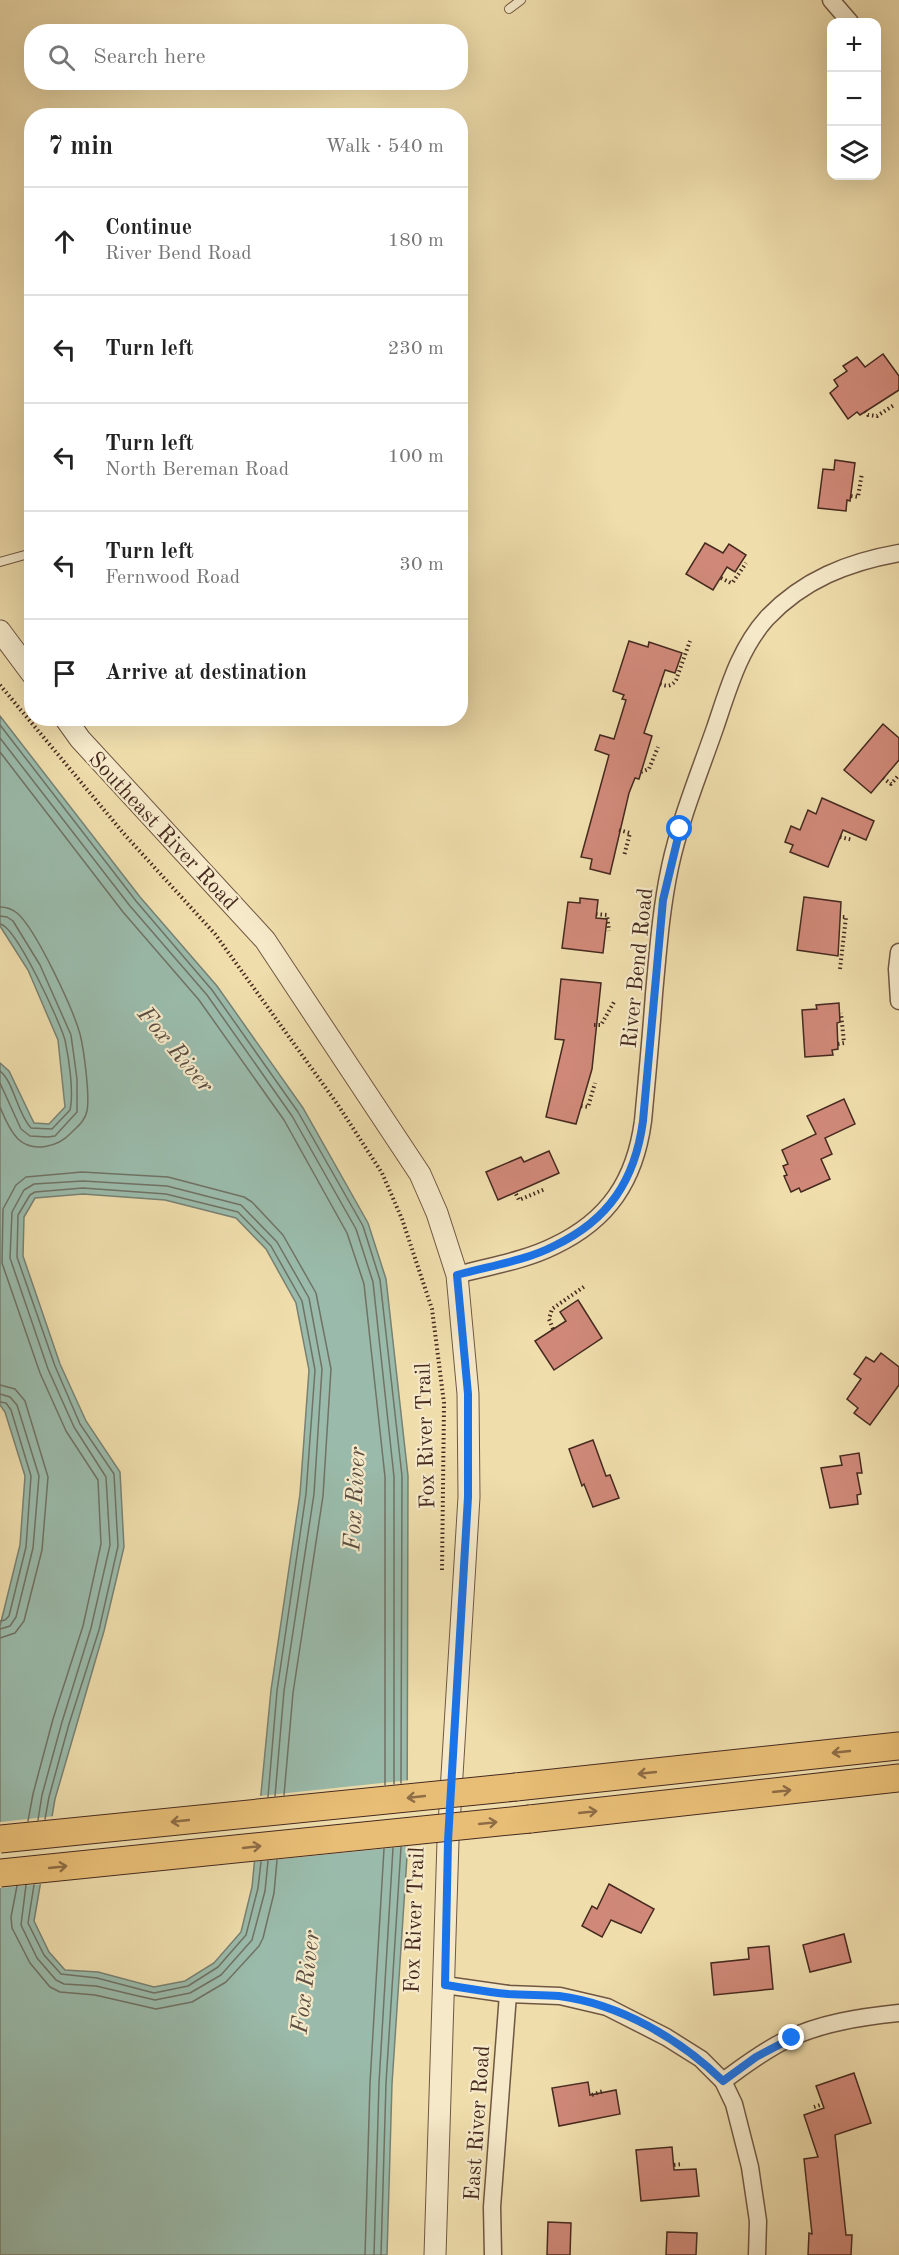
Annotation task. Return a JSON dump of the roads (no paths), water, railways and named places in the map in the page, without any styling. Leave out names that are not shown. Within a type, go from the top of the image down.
[{"type":"main road","points":[[0,1839],[899,1746]]},
{"type":"main road","points":[[0,1873],[530,1819],[899,1778]]},
{"type":"street","points":[[831,0],[847,18]]},
{"type":"street","name":"River Bend Road","points":[[457,1275],[554,1247],[578,1233],[601,1214],[631,1172],[639,1147],[643,1121],[659,936],[670,865],[687,808],[734,674],[750,641],[787,599],[809,583],[836,570],[859,561],[899,552]]},
{"type":"street","points":[[0,631],[24,663]]},
{"type":"street","name":"Southeast River Road","points":[[71,726],[80,739],[265,939],[420,1174],[440,1222],[457,1275],[468,1394],[468,1497],[448,1841],[435,2255]]},
{"type":"street","points":[[899,952],[897,969],[899,1001]]},
{"type":"street","points":[[445,1985],[507,1994],[560,1996],[607,2007],[666,2037],[701,2059],[723,2081],[734,2104],[750,2167],[758,2221],[757,2255]]},
{"type":"street","name":"East River Road","points":[[493,2255],[492,2207],[507,1994]]},
{"type":"street","points":[[723,2081],[756,2057],[788,2039],[823,2026],[899,2013]]},
{"type":"lane","points":[[509,9],[520,0]]},
{"type":"lane","points":[[0,562],[24,554]]},
{"type":"water","name":"Fox River","points":[[0,716],[140,897],[217,986],[303,1108],[368,1223],[386,1279],[408,1476],[407,1857],[392,2084],[387,2255],[0,2255],[0,1626],[20,1545],[25,1476],[5,1412],[0,1405],[0,1063],[9,1071],[34,1123],[49,1124],[65,1107],[58,1040],[28,970],[0,926]],"holes":[[[83,1194],[165,1200],[236,1218],[266,1249],[296,1303],[309,1370],[300,1494],[271,1690],[252,1887],[241,1932],[214,1963],[185,1981],[154,1987],[98,1972],[65,1970],[49,1952],[34,1921],[55,1799],[104,1631],[124,1547],[120,1472],[86,1421],[60,1364],[23,1256],[24,1217],[35,1198]]]}]
